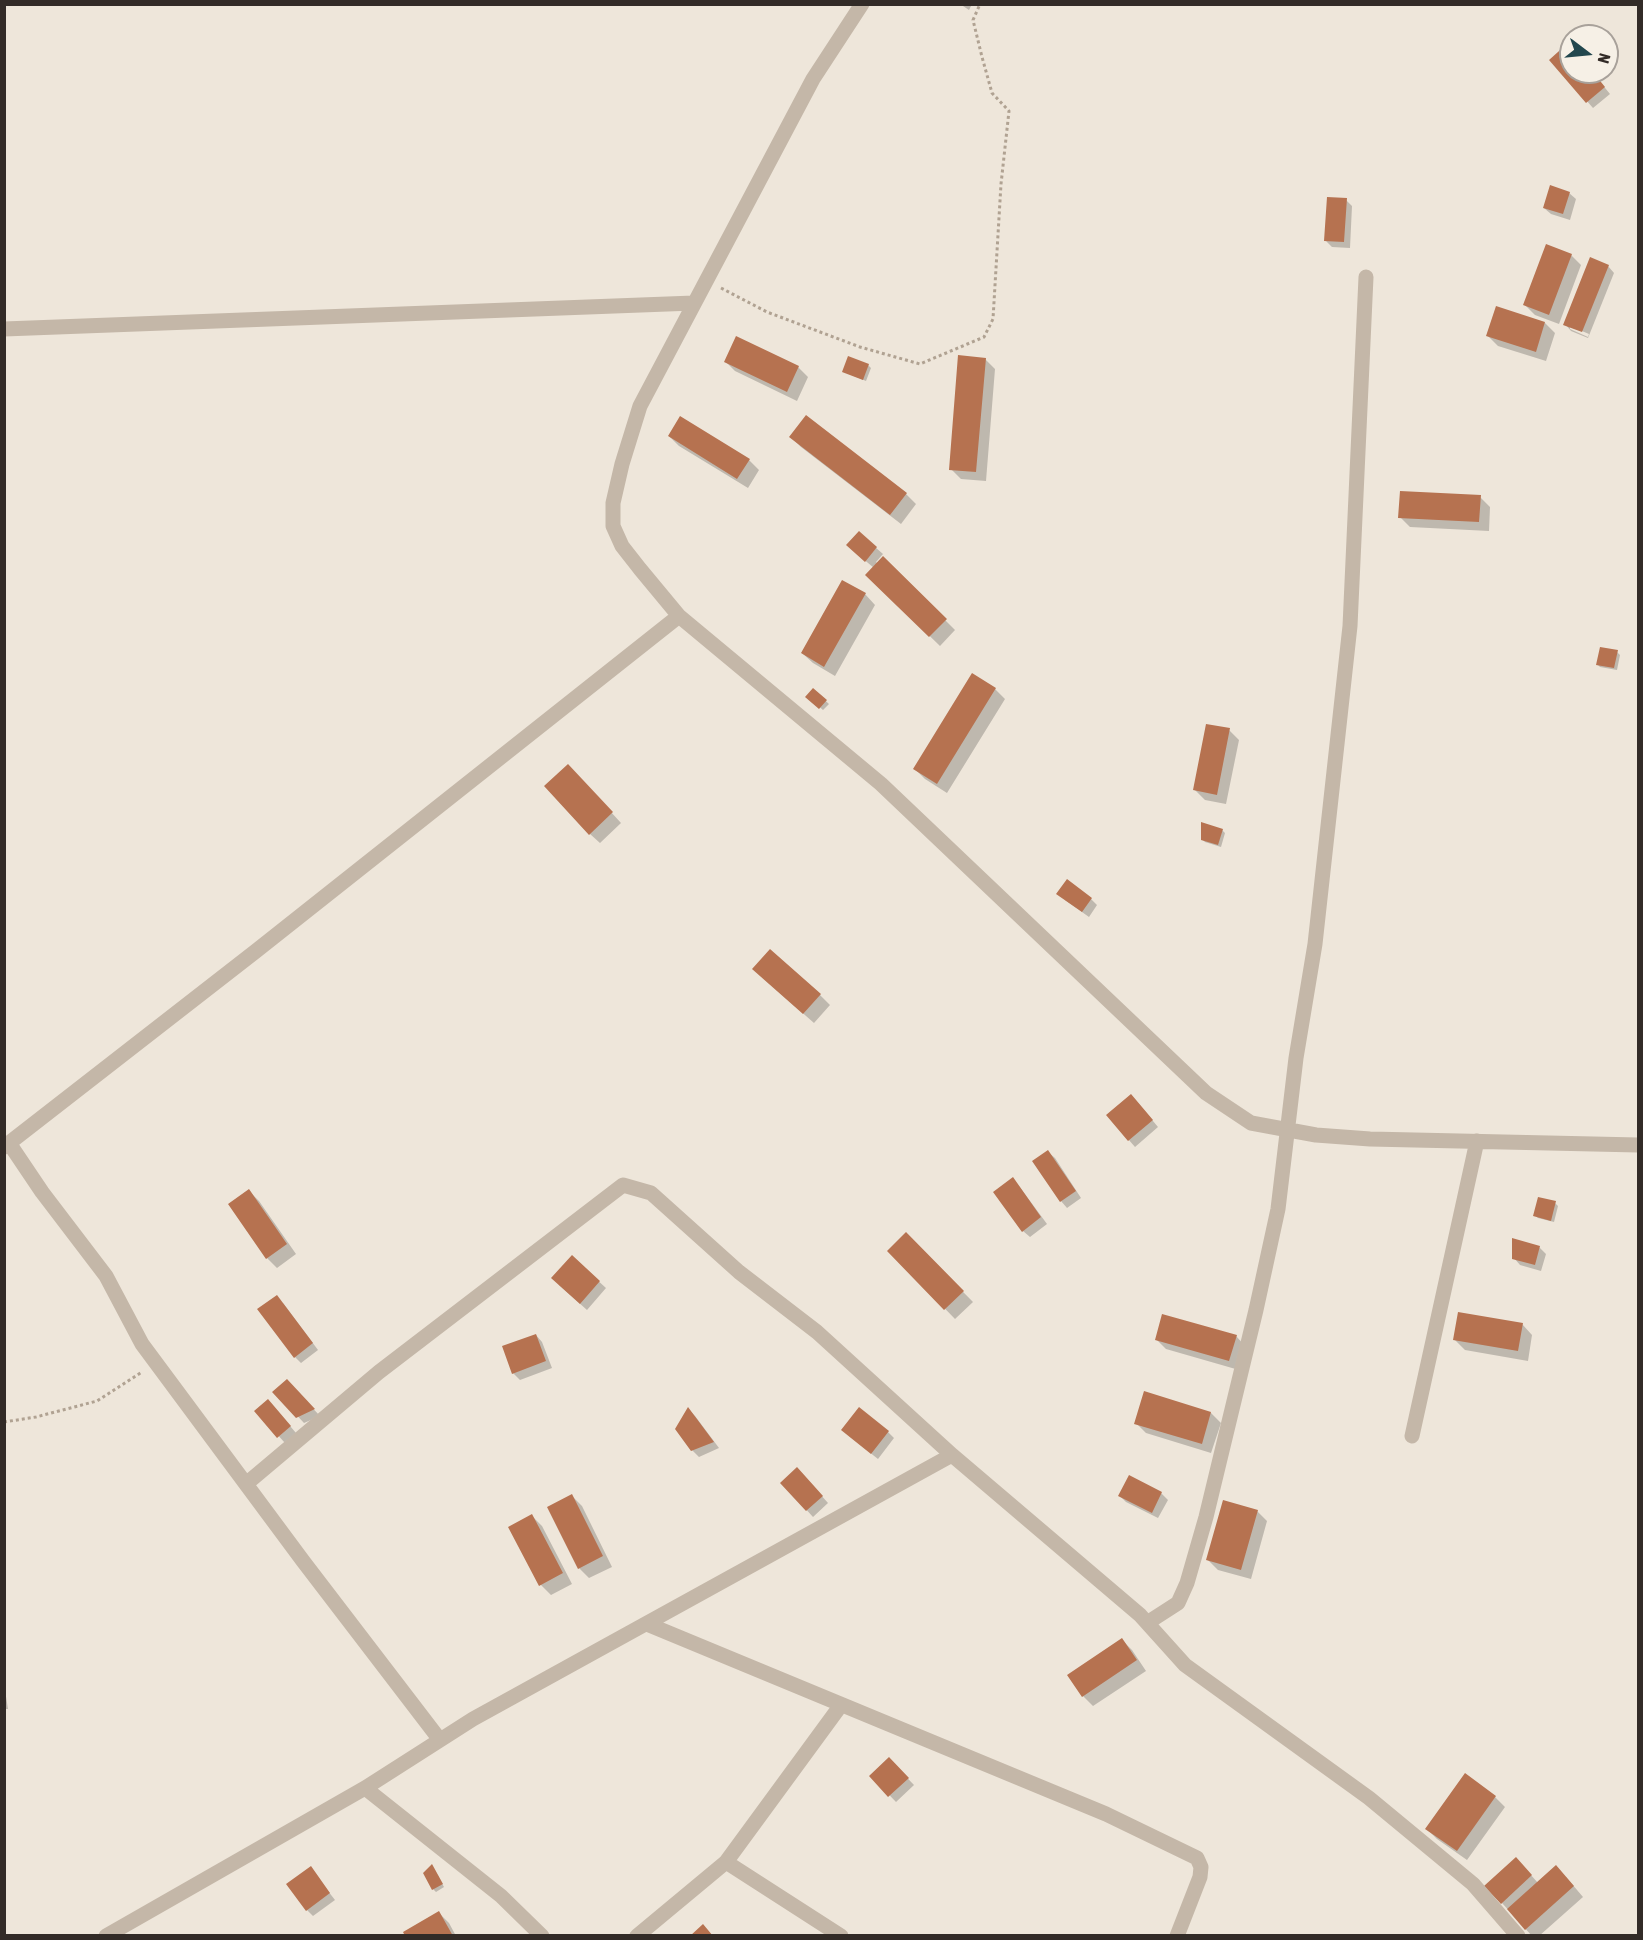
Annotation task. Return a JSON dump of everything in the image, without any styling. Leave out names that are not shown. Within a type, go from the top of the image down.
[{"type":"street","points":[[862,4],[813,80],[640,406],[613,503],[613,526],[622,546],[679,616],[881,784],[1206,1093],[1251,1123],[1289,1132],[1370,1139],[1638,1145]]},
{"type":"street","points":[[1147,1623],[1178,1603],[1187,1583],[1206,1516],[1278,1209],[1289,1132],[1296,1058],[1316,944],[1350,626],[1366,277]]},
{"type":"street","points":[[4,329],[694,303]]},
{"type":"street","points":[[440,1740],[142,1344],[106,1276],[7,1145],[679,616]]},
{"type":"street","points":[[1412,1437],[1477,1141]]},
{"type":"street","points":[[246,1484],[379,1372],[623,1185],[651,1193],[739,1272],[817,1332],[952,1455],[1147,1623],[1185,1665],[1369,1798],[1473,1884],[1518,1935]]},
{"type":"street","points":[[106,1935],[365,1788],[472,1719],[952,1455]]},
{"type":"street","points":[[647,1624],[1106,1815],[1197,1858],[1201,1867],[1200,1877],[1176,1935]]},
{"type":"street","points":[[637,1935],[726,1862],[841,1705]]},
{"type":"street","points":[[365,1788],[501,1896],[542,1935]]},
{"type":"street","points":[[726,1862],[841,1935]]},
{"type":"path","points":[[706,280],[767,312],[860,347],[920,364],[984,337],[993,319],[1001,184],[1009,111],[992,93],[982,57],[973,20],[981,4]]},
{"type":"path","points":[[4,1422],[36,1417],[97,1401],[156,1363]]},
{"type":"building","points":[[1559,51],[1559,72],[1549,60]]},
{"type":"building","points":[[1570,84],[1603,84],[1605,87],[1586,103]]},
{"type":"building","points":[[1550,185],[1570,192],[1563,214],[1543,208]]},
{"type":"building","points":[[1327,197],[1347,198],[1344,242],[1324,241]]},
{"type":"building","points":[[1546,244],[1572,254],[1549,315],[1523,305]]},
{"type":"building","points":[[1590,257],[1609,265],[1582,332],[1563,325]]},
{"type":"building","points":[[1496,306],[1545,322],[1536,352],[1486,336]]},
{"type":"building","points":[[736,336],[799,366],[787,392],[724,362]]},
{"type":"building","points":[[958,355],[986,358],[976,472],[949,470]]},
{"type":"building","points":[[848,356],[869,364],[863,380],[842,372]]},
{"type":"building","points":[[806,415],[907,493],[890,515],[789,437]]},
{"type":"building","points":[[680,416],[750,459],[737,479],[668,436]]},
{"type":"building","points":[[1400,491],[1481,495],[1479,522],[1398,518]]},
{"type":"building","points":[[859,531],[877,547],[865,562],[846,545]]},
{"type":"building","points":[[883,556],[947,619],[929,637],[865,575]]},
{"type":"building","points":[[842,580],[866,593],[824,667],[801,653]]},
{"type":"building","points":[[1600,647],[1618,650],[1614,668],[1596,665]]},
{"type":"building","points":[[972,673],[996,688],[937,784],[913,769]]},
{"type":"building","points":[[813,688],[827,700],[819,709],[805,697]]},
{"type":"building","points":[[1206,724],[1230,728],[1217,795],[1193,790]]},
{"type":"building","points":[[568,764],[613,812],[589,835],[544,786]]},
{"type":"building","points":[[1201,822],[1223,829],[1218,845],[1201,840]]},
{"type":"building","points":[[1067,879],[1092,898],[1082,912],[1056,894]]},
{"type":"building","points":[[770,949],[821,994],[803,1014],[752,969]]},
{"type":"building","points":[[1131,1094],[1153,1120],[1128,1141],[1106,1115]]},
{"type":"building","points":[[1048,1150],[1076,1191],[1060,1202],[1032,1161]]},
{"type":"building","points":[[1013,1177],[1041,1217],[1022,1232],[993,1192]]},
{"type":"building","points":[[249,1189],[287,1244],[266,1259],[228,1204]]},
{"type":"building","points":[[1538,1197],[1556,1201],[1551,1221],[1533,1216]]},
{"type":"building","points":[[906,1232],[964,1291],[944,1310],[887,1251]]},
{"type":"building","points":[[1512,1238],[1540,1246],[1535,1265],[1512,1259]]},
{"type":"building","points":[[572,1255],[600,1281],[580,1304],[551,1278]]},
{"type":"building","points":[[277,1295],[313,1343],[294,1358],[257,1309]]},
{"type":"building","points":[[1458,1312],[1523,1323],[1518,1351],[1453,1340]]},
{"type":"building","points":[[1162,1314],[1237,1335],[1229,1361],[1155,1340]]},
{"type":"building","points":[[536,1334],[546,1361],[512,1374],[502,1346]]},
{"type":"building","points":[[287,1379],[315,1409],[296,1418],[272,1392]]},
{"type":"building","points":[[1144,1391],[1211,1412],[1202,1444],[1134,1424]]},
{"type":"building","points":[[268,1399],[291,1426],[277,1438],[254,1411]]},
{"type":"building","points":[[688,1407],[714,1442],[691,1451],[675,1429]]},
{"type":"building","points":[[859,1407],[889,1431],[871,1454],[841,1430]]},
{"type":"building","points":[[797,1467],[823,1496],[806,1511],[780,1483]]},
{"type":"building","points":[[1129,1475],[1162,1492],[1152,1513],[1118,1496]]},
{"type":"building","points":[[572,1494],[603,1556],[578,1569],[547,1507]]},
{"type":"building","points":[[1223,1500],[1258,1510],[1241,1570],[1206,1560]]},
{"type":"building","points":[[532,1514],[563,1573],[539,1586],[508,1527]]},
{"type":"building","points":[[1122,1638],[1137,1660],[1082,1697],[1067,1675]]},
{"type":"building","points":[[889,1757],[909,1778],[888,1797],[869,1776]]},
{"type":"building","points":[[1465,1773],[1496,1796],[1457,1851],[1425,1829]]},
{"type":"building","points":[[1516,1857],[1532,1875],[1501,1904],[1484,1886]]},
{"type":"building","points":[[432,1864],[443,1884],[432,1890],[423,1873]]},
{"type":"building","points":[[1556,1865],[1574,1886],[1525,1930],[1507,1909]]},
{"type":"building","points":[[311,1866],[330,1893],[306,1911],[286,1884]]},
{"type":"building","points":[[439,1911],[453,1936],[405,1936],[403,1932]]},
{"type":"building","points":[[703,1924],[713,1936],[690,1936]]}]
